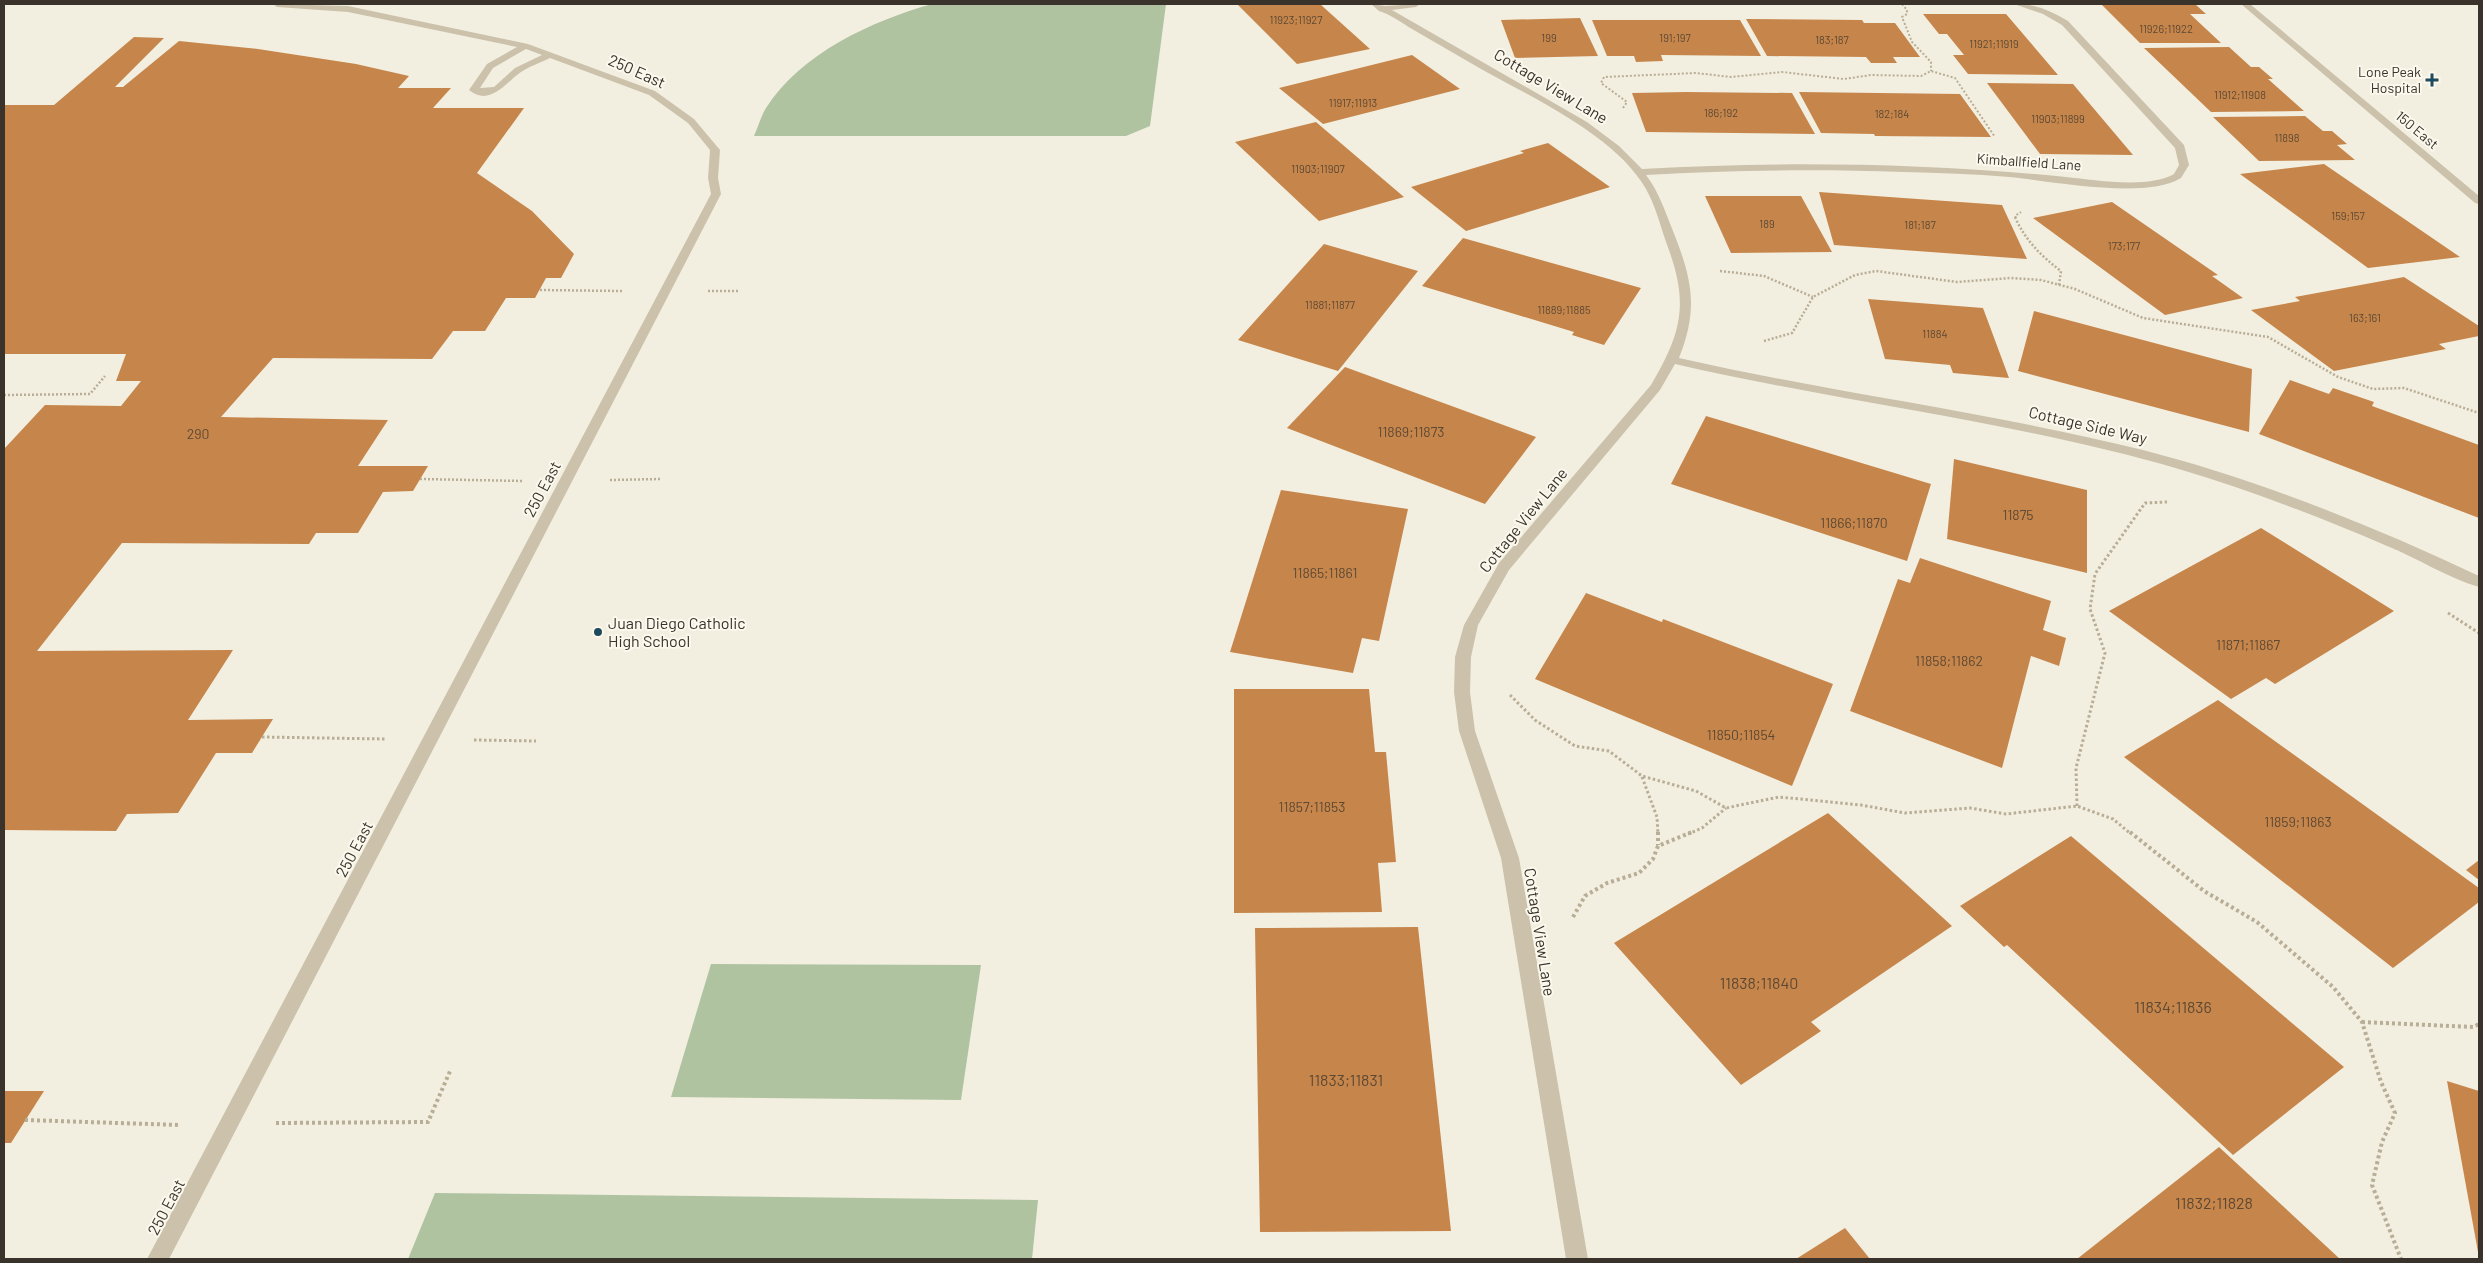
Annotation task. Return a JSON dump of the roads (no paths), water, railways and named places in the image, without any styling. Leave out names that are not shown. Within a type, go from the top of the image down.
[{"type":"street","name":"250 East","points":[[158,1259],[716,194],[713,178],[715,150],[691,121],[652,93],[526,46],[348,10],[277,4]]},
{"type":"street","points":[[1379,7],[1416,4]]},
{"type":"street","name":"Kimballfield Lane","points":[[1639,172],[1741,167],[1837,167],[1994,173],[2130,184],[2159,183],[2173,180],[2181,174],[2185,167],[2184,158],[2169,134],[2065,23],[2032,7],[2018,4]]},
{"type":"street","name":"150 East","points":[[2245,4],[2479,201]]},
{"type":"street","name":"Cottage View Lane","points":[[1379,7],[1584,124],[1615,148],[1639,172],[1651,189],[1681,266],[1686,288],[1686,312],[1682,336],[1672,360],[1656,387],[1504,567],[1471,625],[1463,657],[1462,692],[1467,731],[1510,858],[1577,1259]]},
{"type":"street","points":[[526,46],[490,66],[474,90],[491,92],[502,87],[514,73],[550,55]]},
{"type":"street","name":"Cottage Side Way","points":[[1672,360],[1776,383],[2065,437],[2144,455],[2222,477],[2300,506],[2363,530],[2479,582]]},
{"type":"place","name":"Lone Peak Hospital","points":[[2432,80]]},
{"type":"place","name":"Juan Diego Catholic High School","points":[[598,632]]}]
